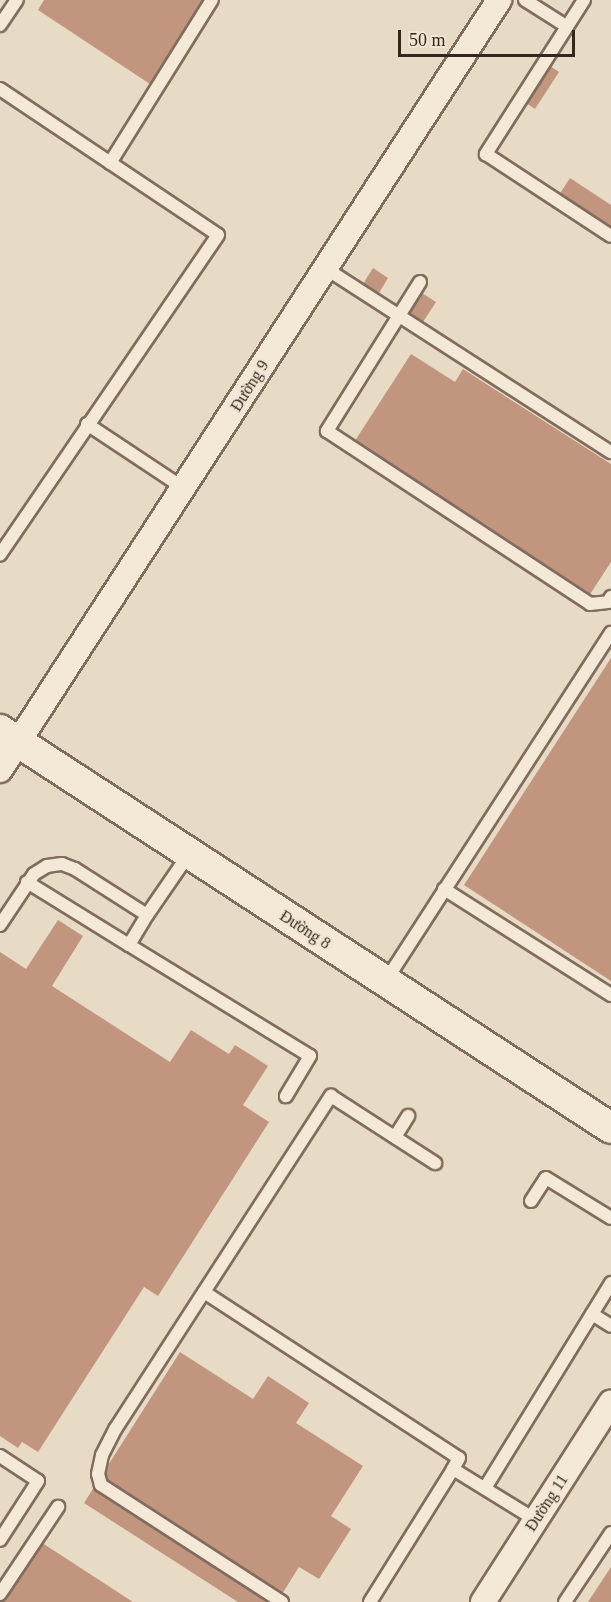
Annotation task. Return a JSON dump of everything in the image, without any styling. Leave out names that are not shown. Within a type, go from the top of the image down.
[{"type":"street","name":"Đường 9","points":[[0,770],[9,736],[184,489],[499,0]]},
{"type":"street","name":"Đường 8","points":[[9,736],[611,1128]]},
{"type":"street","name":"Đường 11","points":[[483,1602],[611,1404]]},
{"type":"lane","points":[[0,25],[17,0]]},
{"type":"lane","points":[[110,163],[212,0]]},
{"type":"lane","points":[[525,0],[566,26]]},
{"type":"lane","points":[[584,0],[486,154],[611,236]]},
{"type":"lane","points":[[0,89],[219,236],[87,424],[0,555]]},
{"type":"lane","points":[[325,268],[611,452]]},
{"type":"lane","points":[[420,282],[397,315],[327,431],[590,604],[608,602],[611,597]]},
{"type":"lane","points":[[87,424],[184,489]]},
{"type":"lane","points":[[385,982],[611,633]]},
{"type":"lane","points":[[129,945],[189,854]]},
{"type":"lane","points":[[0,925],[34,874],[47,866],[62,864],[75,869],[147,915]]},
{"type":"lane","points":[[27,882],[310,1056],[286,1096]]},
{"type":"lane","points":[[444,889],[611,995]]},
{"type":"lane","points":[[282,1602],[101,1485],[98,1474],[102,1455],[116,1428],[331,1096],[435,1163]]},
{"type":"lane","points":[[395,1137],[408,1116]]},
{"type":"lane","points":[[531,1201],[546,1178],[611,1218]]},
{"type":"lane","points":[[485,1488],[611,1283]]},
{"type":"lane","points":[[204,1292],[459,1458],[370,1602]]},
{"type":"lane","points":[[592,1314],[611,1326]]},
{"type":"lane","points":[[0,1456],[38,1481],[0,1540]]},
{"type":"lane","points":[[453,1469],[536,1520]]},
{"type":"lane","points":[[0,1594],[58,1507]]},
{"type":"lane","points":[[565,1602],[611,1533]]},
{"type":"building","points":[[44,0],[205,0],[150,84],[38,10]]},
{"type":"building","points":[[538,58],[559,72],[535,109],[514,95]]},
{"type":"building","points":[[570,178],[611,205],[611,234],[557,198]]},
{"type":"building","points":[[373,268],[388,278],[376,298],[361,287]]},
{"type":"building","points":[[417,290],[436,302],[423,322],[404,310]]},
{"type":"building","points":[[411,354],[455,382],[463,369],[611,464],[611,562],[585,602],[349,450]]},
{"type":"building","points":[[611,658],[611,981],[464,885]]},
{"type":"building","points":[[58,920],[83,936],[52,986],[170,1062],[191,1030],[229,1054],[235,1045],[268,1066],[243,1105],[269,1122],[158,1296],[144,1287],[38,1452],[22,1442],[18,1448],[0,1436],[0,952],[26,969]]},
{"type":"building","points":[[180,1352],[253,1399],[268,1376],[309,1403],[296,1423],[363,1466],[331,1516],[351,1529],[319,1579],[299,1567],[277,1602],[238,1602],[84,1503]]},
{"type":"building","points":[[33,1537],[133,1602],[0,1602],[0,1588]]},
{"type":"building","points":[[611,1567],[611,1602],[588,1602]]}]
